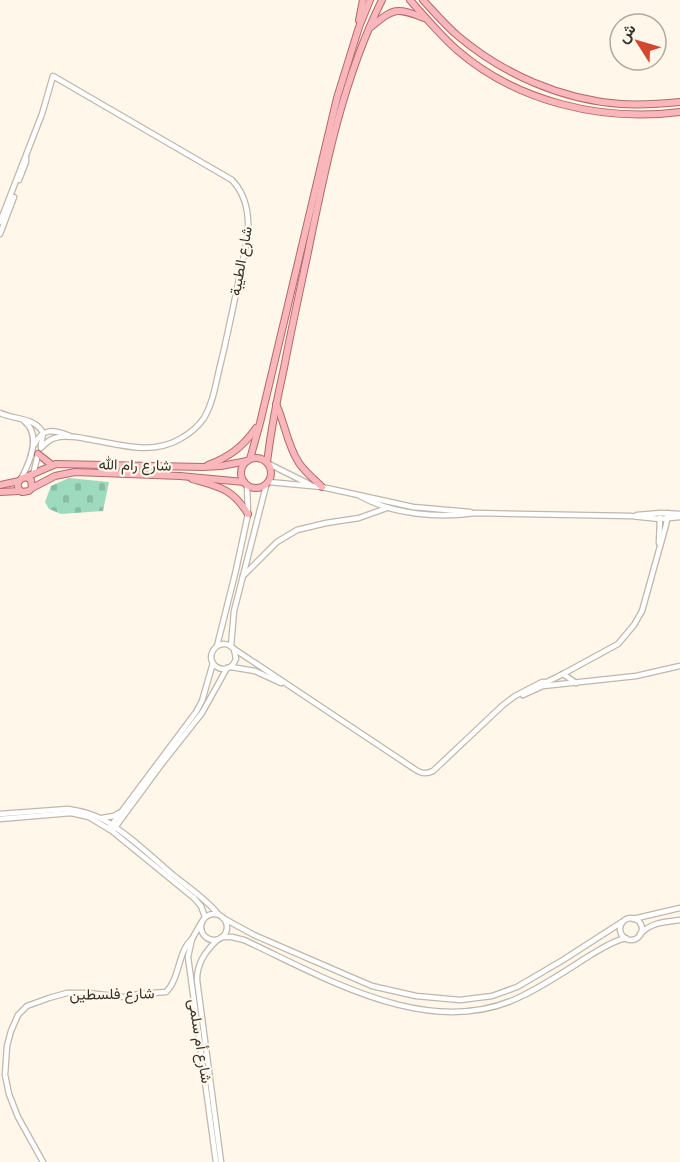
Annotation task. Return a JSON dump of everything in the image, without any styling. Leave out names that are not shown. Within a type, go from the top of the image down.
[{"type":"main road","points":[[359,27],[363,0]]},
{"type":"main road","points":[[370,0],[345,70],[326,138],[260,423],[242,471],[242,478],[246,484],[256,488],[267,484],[271,473],[268,463],[276,404],[337,122],[351,75],[381,0]]},
{"type":"main road","points":[[410,0],[457,50],[472,62],[520,89],[577,108],[612,113],[639,115],[680,111]]},
{"type":"main road","points":[[423,0],[457,36],[476,51],[531,81],[572,96],[607,102],[638,105],[680,102]]},
{"type":"main road","points":[[368,29],[395,11],[405,10],[426,19]]},
{"type":"main road","points":[[276,404],[299,464],[322,487]]},
{"type":"main road","points":[[203,467],[229,456],[249,438],[260,423]]},
{"type":"main road","points":[[37,451],[51,465]]},
{"type":"main road","points":[[248,460],[258,459],[268,463]]},
{"type":"main road","name":"شارع رام الله","points":[[27,480],[51,465],[203,467],[248,460]]},
{"type":"main road","name":"شارع رام الله","points":[[0,485],[66,473],[86,472],[180,476],[246,484]]},
{"type":"main road","points":[[180,476],[228,491],[248,514]]},
{"type":"main road","points":[[20,491],[18,486],[27,480]]},
{"type":"main road","points":[[0,492],[26,492],[27,480]]},
{"type":"street","name":"شارع الطيبة","points":[[0,222],[54,76],[232,180],[245,201],[249,219],[248,236],[226,341],[210,407],[202,421],[192,431],[168,446],[142,449],[73,437],[59,432],[43,434]]},
{"type":"street","name":"شارع الطيبة","points":[[0,234],[26,162],[26,156]]},
{"type":"street","points":[[0,413],[33,422],[43,434],[27,480]]},
{"type":"street","points":[[22,419],[33,433],[37,451]]},
{"type":"street","points":[[27,480],[26,469],[37,451],[38,438],[43,434]]},
{"type":"street","name":"شارع الطيبة","points":[[37,451],[52,438],[73,437]]},
{"type":"street","points":[[268,463],[313,486]]},
{"type":"street","points":[[122,833],[122,815],[202,701],[213,663],[211,654],[217,646],[248,514],[246,484]]},
{"type":"street","points":[[112,828],[202,713],[236,659],[233,648],[234,611],[267,484],[322,487],[413,507],[475,513],[680,516]]},
{"type":"street","points":[[360,496],[372,503],[428,515],[475,513]]},
{"type":"street","points":[[243,576],[277,542],[297,530],[360,518],[388,507]]},
{"type":"street","points":[[659,548],[660,516]]},
{"type":"street","points":[[217,646],[224,644],[233,648],[412,768],[425,774],[433,771],[485,720],[512,699],[545,684],[618,644],[642,611],[668,516]]},
{"type":"street","points":[[213,663],[219,668],[255,671],[286,685]]},
{"type":"street","points":[[545,684],[636,676],[680,666]]},
{"type":"street","points":[[561,675],[576,683]]},
{"type":"street","points":[[561,675],[561,681],[565,684]]},
{"type":"street","points":[[0,816],[69,809],[101,819],[194,898],[201,906],[203,935],[210,940],[232,937],[244,940],[348,989],[417,1009],[452,1011],[496,1007],[530,992],[608,944],[626,938],[634,939],[647,927],[655,924],[680,920]]},
{"type":"street","points":[[0,816],[71,813],[89,817],[122,833],[221,916],[227,929],[220,939]]},
{"type":"street","points":[[101,819],[122,815]]},
{"type":"street","points":[[203,920],[212,914],[221,916],[254,935],[372,986],[416,996],[460,1000],[492,996],[517,987],[628,919],[680,908]]},
{"type":"street","points":[[633,918],[640,923],[640,934]]},
{"type":"street","name":"شارع أم سلمى","points":[[203,920],[192,939],[188,957],[216,1162]]},
{"type":"street","points":[[622,922],[621,933],[626,938]]},
{"type":"street","name":"شارع فلسطين","points":[[43,1162],[9,1094],[5,1075],[10,1031],[16,1018],[27,1006],[67,993],[124,997],[166,992],[187,945],[192,939]]},
{"type":"street","name":"شارع أم سلمى","points":[[220,939],[202,957],[197,975],[221,1162]]},
{"type":"green space","points":[[69,478],[109,482],[103,511],[61,514],[49,509],[45,502],[51,486]]}]
